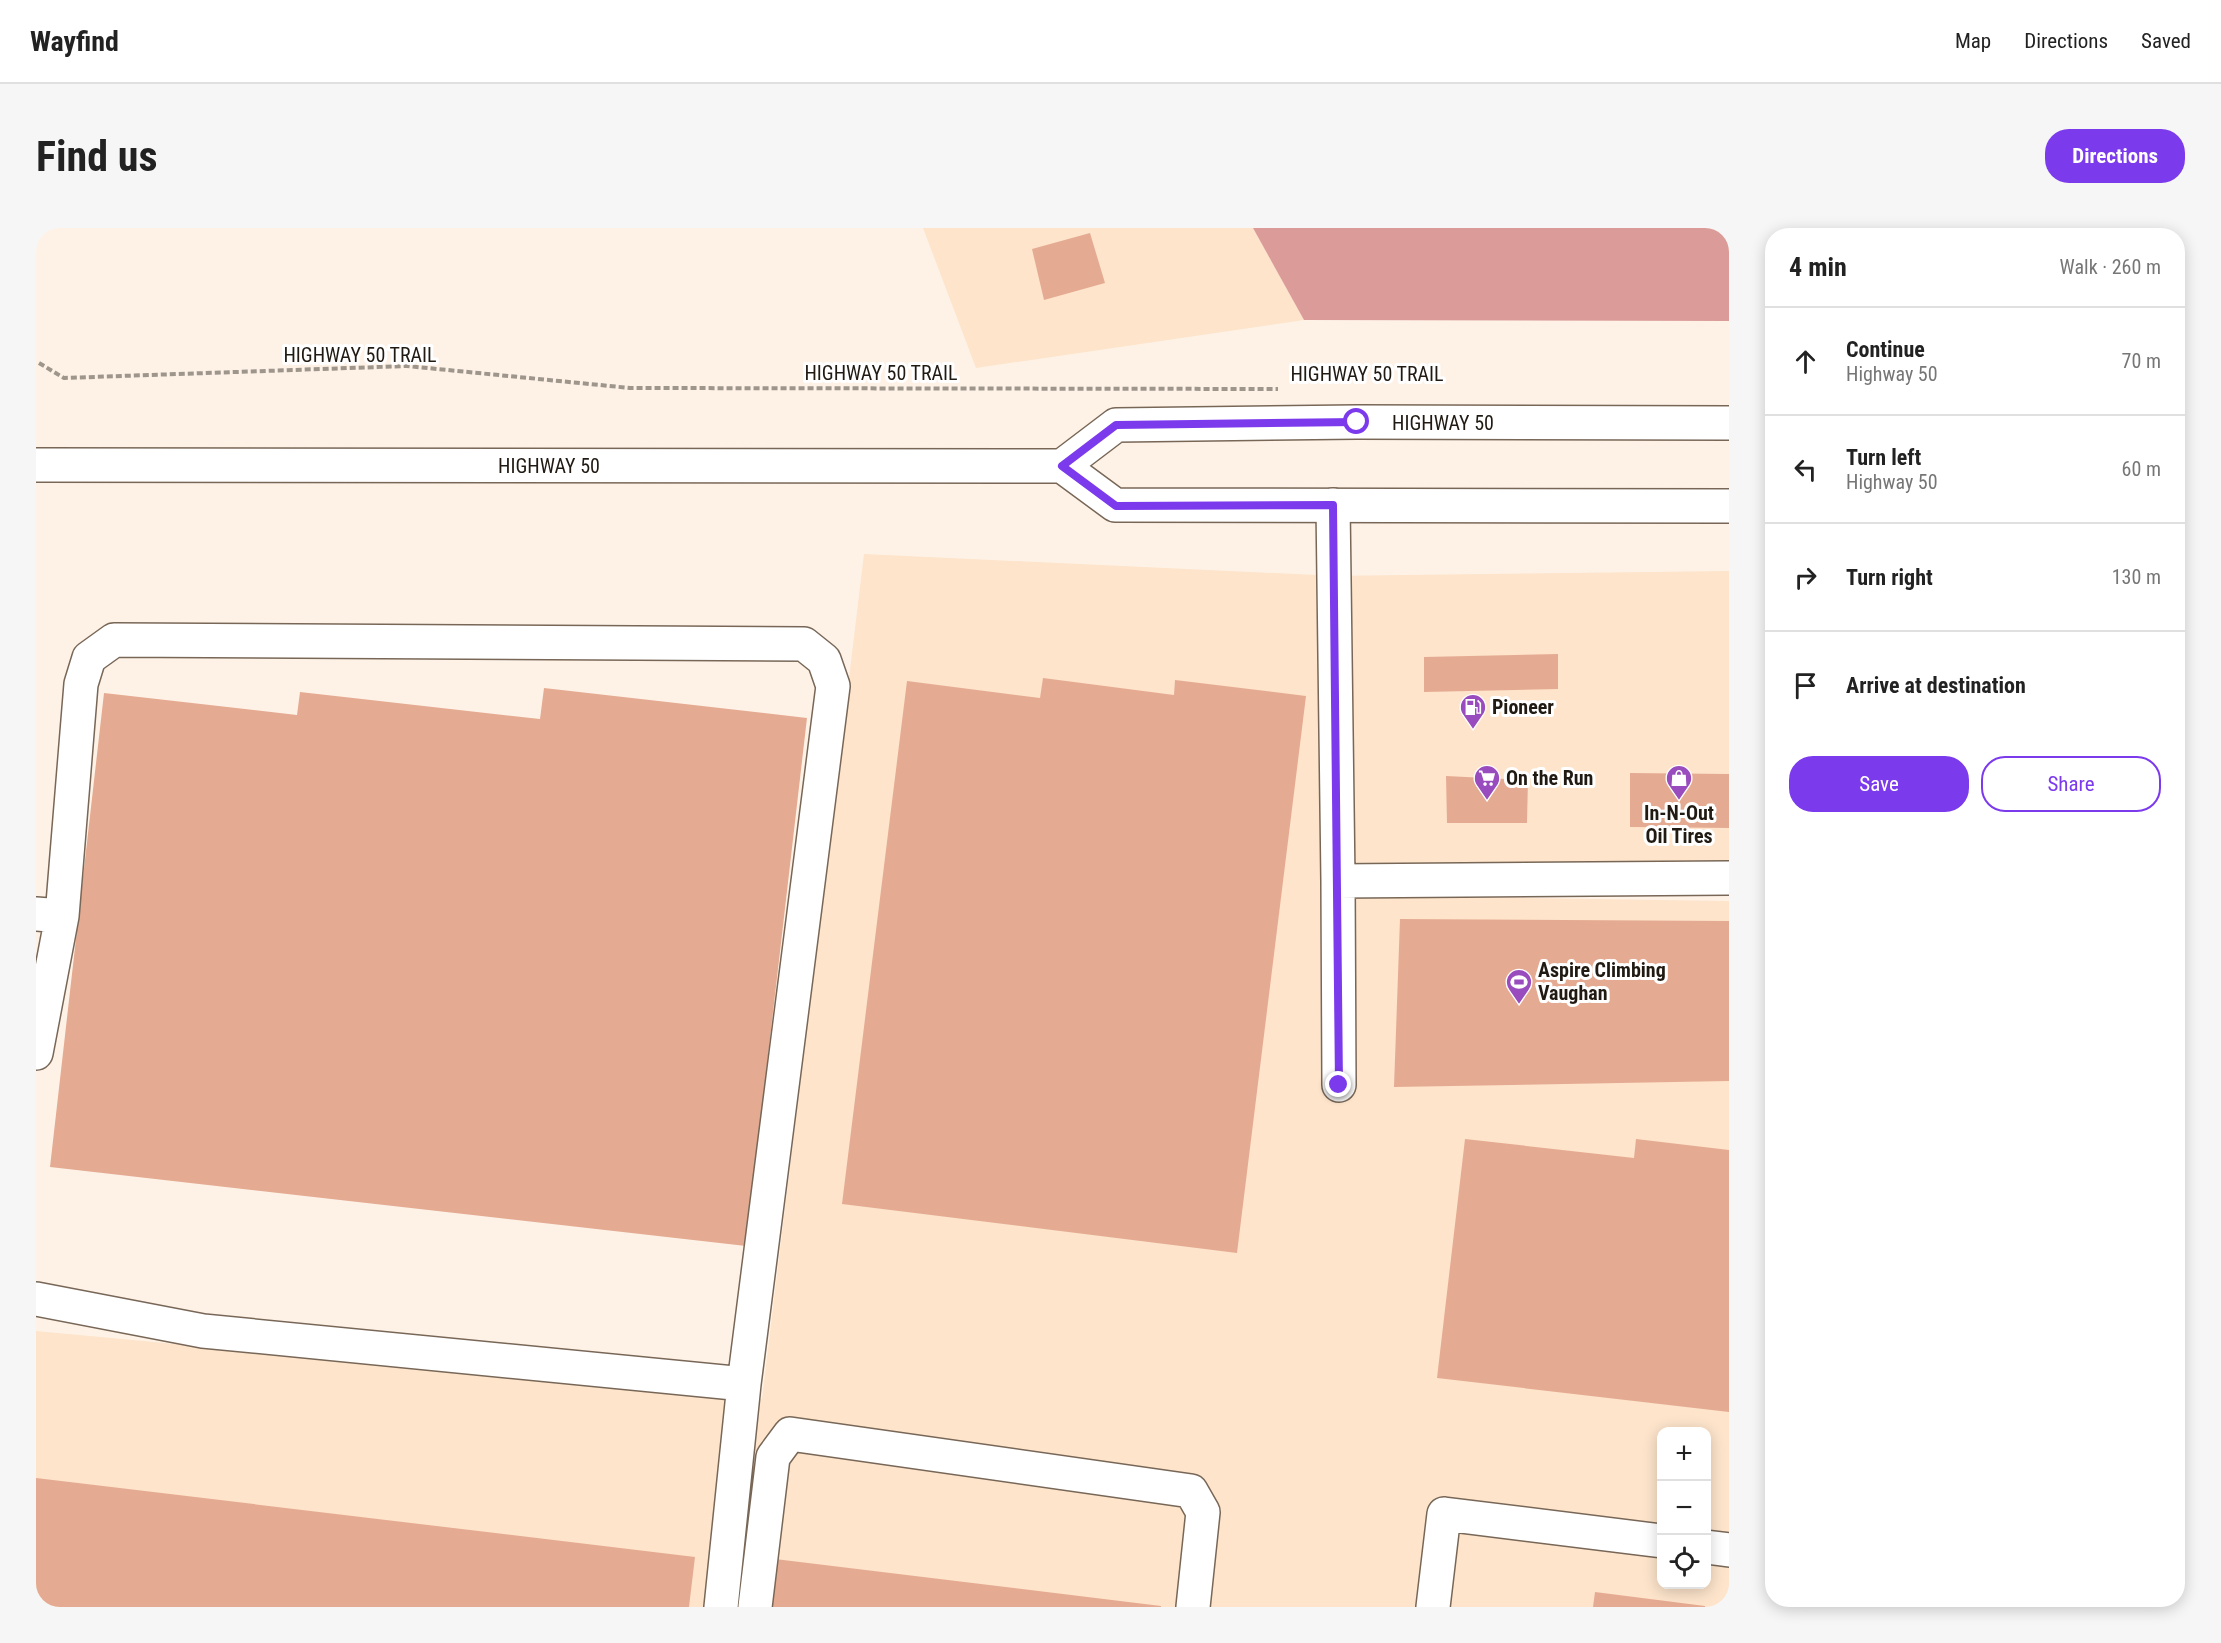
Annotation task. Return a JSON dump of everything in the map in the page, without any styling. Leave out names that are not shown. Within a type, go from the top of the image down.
[{"type":"main road","name":"HIGHWAY 50","points":[[36,465],[1062,466],[1116,425],[1357,422],[1729,423]]},
{"type":"main road","points":[[1062,466],[1116,506],[1729,506]]},
{"type":"main road","points":[[1333,505],[1339,1085]]},
{"type":"main road","points":[[36,1053],[49,915],[81,684],[89,658],[114,640],[804,644],[824,660],[833,686],[744,1384],[722,1607]]},
{"type":"main road","points":[[1338,880],[1729,878]]},
{"type":"main road","points":[[36,1299],[203,1331],[744,1384]]},
{"type":"main road","points":[[755,1607],[773,1457],[790,1434],[1191,1491],[1203,1512],[1193,1607]]},
{"type":"main road","points":[[1433,1607],[1444,1514],[1657,1540]]},
{"type":"main road","points":[[1711,1548],[1729,1550]]},
{"type":"path","name":"HIGHWAY 50 TRAIL","points":[[39,363],[64,378],[407,366],[630,388],[1287,389]]},
{"type":"shaded area","points":[[923,228],[1253,228],[1304,320],[976,368]]},
{"type":"shaded area","points":[[1253,228],[1729,228],[1729,321],[1304,320]]},
{"type":"shaded area","points":[[864,554],[1317,575],[1329,895],[1729,901],[1729,1607],[36,1607],[36,1331],[762,1399]]},
{"type":"shaded area","points":[[1729,571],[1729,895],[1335,888],[1324,576]]},
{"type":"building","points":[[1090,233],[1105,283],[1044,300],[1032,249]]},
{"type":"building","points":[[1558,654],[1558,689],[1424,692],[1424,657]]},
{"type":"building","points":[[1043,678],[1174,695],[1175,680],[1306,696],[1237,1253],[842,1204],[907,681],[1040,698]]},
{"type":"building","points":[[544,688],[807,718],[746,1246],[50,1167],[104,693],[297,715],[300,692],[540,719]]},
{"type":"building","name":"In-N-Out Oil Tires","points":[[1630,773],[1729,774],[1729,828],[1630,827]]},
{"type":"building","name":"On the Run","points":[[1446,776],[1528,780],[1527,823],[1447,823]]},
{"type":"building","points":[[1400,919],[1729,921],[1729,1081],[1394,1087]]},
{"type":"building","points":[[1465,1139],[1634,1158],[1636,1139],[1729,1150],[1729,1412],[1437,1378]]},
{"type":"building","points":[[36,1478],[695,1557],[689,1607],[36,1607]]},
{"type":"building","points":[[775,1559],[1161,1606],[1161,1607],[769,1607]]},
{"type":"building","points":[[1595,1592],[1705,1606],[1705,1607],[1593,1607]]},
{"type":"place","name":"Pioneer","points":[[1473,730]]},
{"type":"place","name":"On the Run","points":[[1487,801]]},
{"type":"place","name":"In-N-Out Oil Tires","points":[[1679,801]]},
{"type":"place","name":"Aspire Climbing Vaughan","points":[[1519,1005]]},
{"type":"route","points":[[1339,1085],[1333,505],[1116,506],[1062,466],[1116,425],[1357,422]]}]
